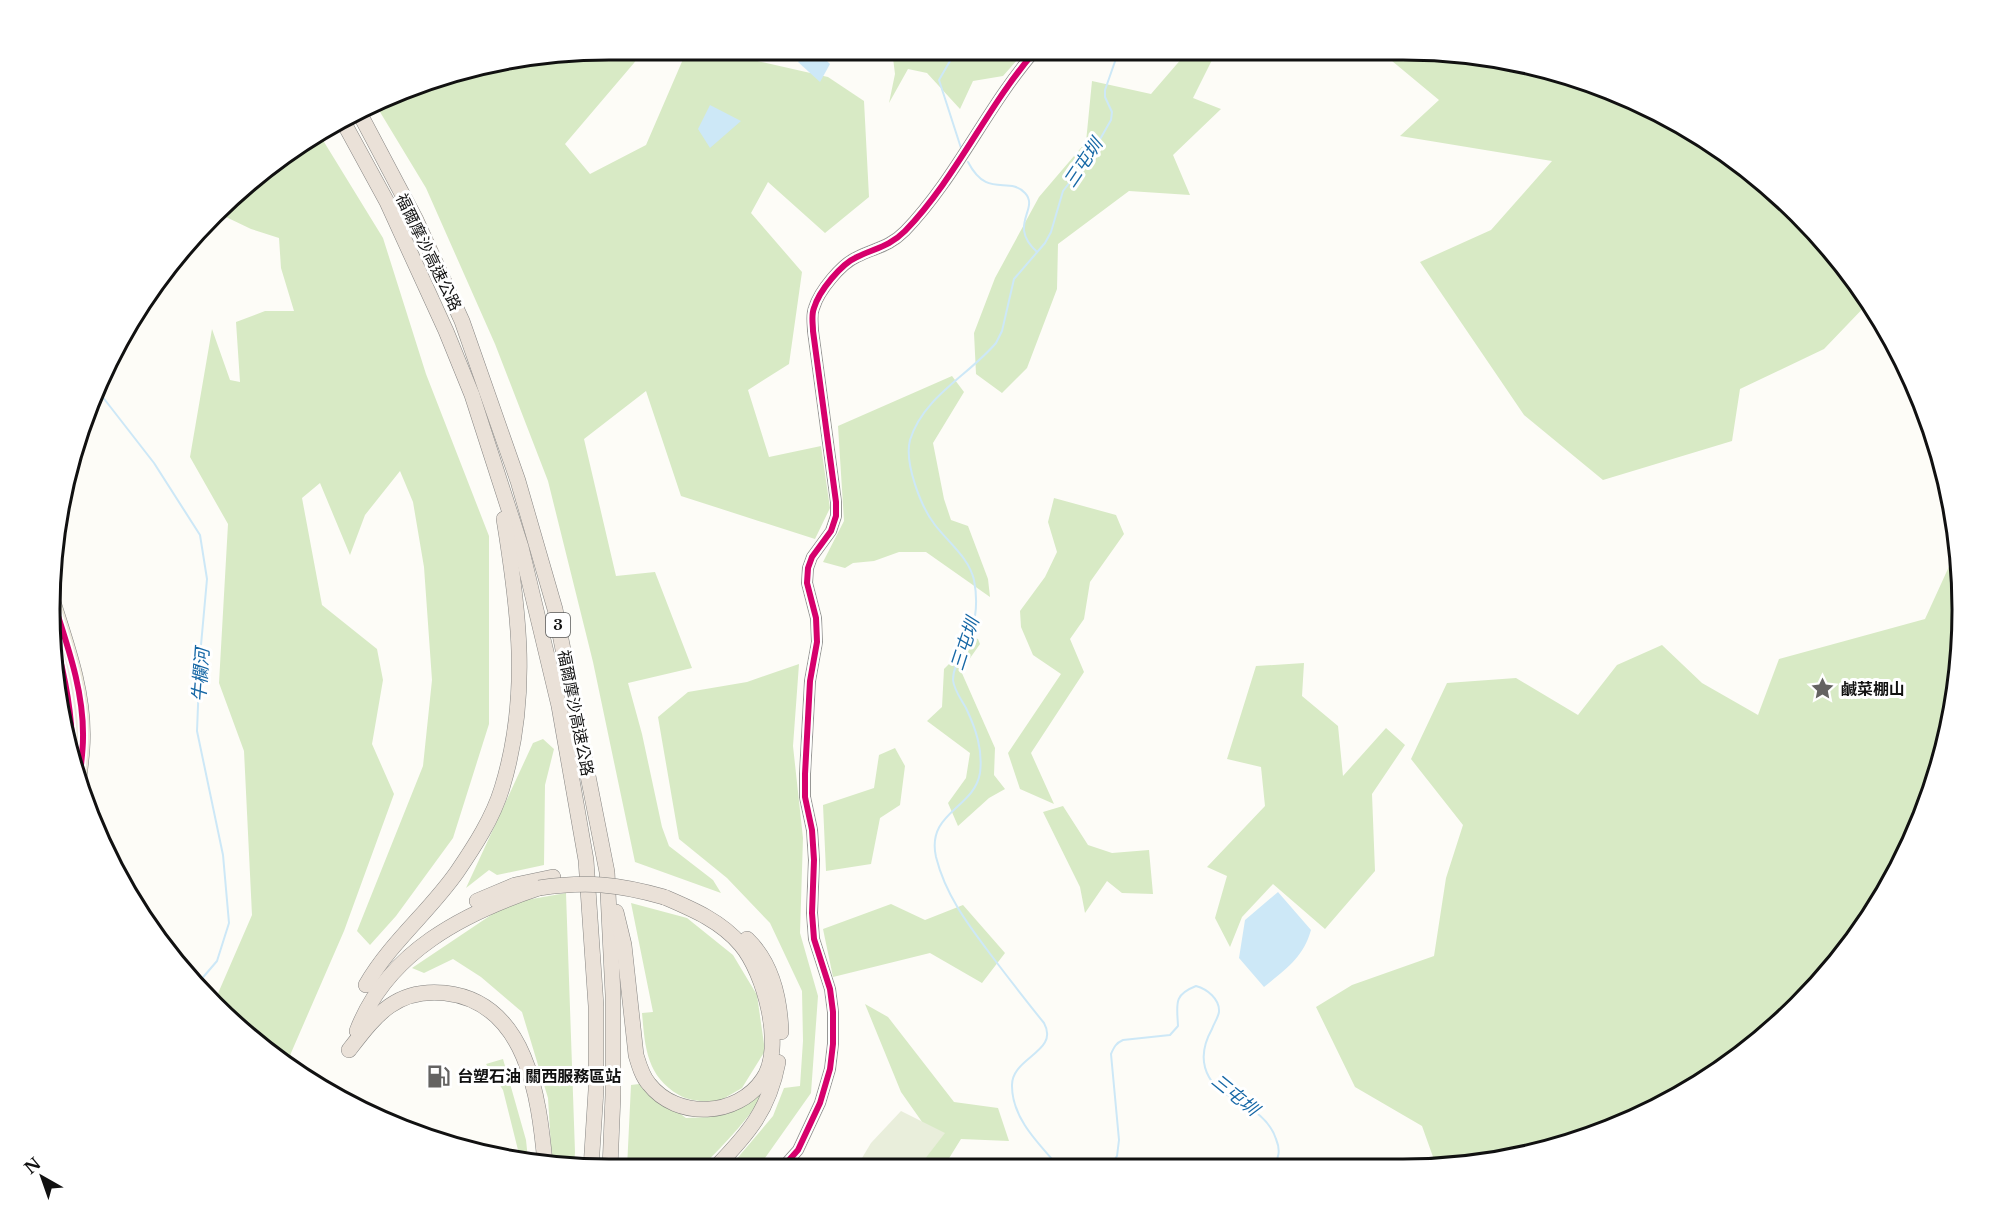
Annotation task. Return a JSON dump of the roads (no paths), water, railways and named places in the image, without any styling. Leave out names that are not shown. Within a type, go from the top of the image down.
[{"type":"highway","name":"福爾摩沙高速公路","points":[[363,119],[416,220],[462,321],[518,481],[555,609],[607,872],[613,995],[614,1095],[610,1159]]},
{"type":"highway","name":"福爾摩沙高速公路","points":[[346,128],[387,202],[446,331],[472,395],[521,547],[559,706],[586,860],[596,1006],[596,1090],[592,1158]]},
{"type":"highway","points":[[495,464],[516,590],[520,646],[518,694],[511,750],[501,790],[482,831],[455,874],[378,964],[366,985],[394,957],[433,926],[495,892],[553,877],[611,875],[635,878],[716,923],[742,946],[755,969],[764,992],[773,1040],[770,1065],[764,1078],[754,1090],[726,1106],[708,1110],[691,1110],[677,1106],[649,1084],[636,1055],[624,945],[607,872]]},
{"type":"highway","points":[[544,1155],[541,1121],[533,1080],[507,1029],[483,1005],[449,994],[428,992],[408,995],[390,1005],[372,1020],[349,1050],[362,1017],[378,992],[399,967],[429,940],[459,920],[497,902],[539,888],[573,883],[610,885],[684,895],[726,918],[751,942],[770,975],[780,1011],[782,1044],[775,1078],[767,1102],[739,1143],[724,1159]]},
{"type":"main road","points":[[60,622],[73,661],[79,692],[83,736],[81,758]]},
{"type":"main road","points":[[64,676],[72,721]]},
{"type":"street","points":[[790,1159],[798,1149],[820,1103],[830,1069],[833,1044],[830,989],[814,939],[812,913],[814,860],[805,786],[810,681],[817,642],[816,618],[807,583],[808,568],[812,557],[831,531],[836,516],[813,331],[813,311],[817,299],[849,261],[889,244],[906,230],[965,154],[1028,60]]},
{"type":"water","points":[[800,60],[826,60],[830,64],[820,82],[798,62]]},
{"type":"water","points":[[710,105],[741,121],[710,148],[698,129]]},
{"type":"water","points":[[1278,892],[1311,930],[1298,956],[1264,987],[1239,958],[1245,920]]},
{"type":"waterway","points":[[950,60],[939,80],[961,148]]},
{"type":"waterway","name":"三屯圳","points":[[1052,1159],[1028,1131],[1017,1110],[1012,1086],[1019,1068],[1046,1041],[1047,1033],[1044,1023],[960,911],[940,872],[936,857],[935,842],[938,830],[944,820],[969,795],[980,773],[980,748],[976,732],[953,680],[955,668],[973,625],[976,599],[974,580],[968,565],[935,525],[924,507],[915,484],[909,450],[916,425],[925,411],[996,343],[1002,331],[1014,279],[1045,243],[1051,232],[1063,191],[1091,155],[1111,120],[1112,112],[1105,97],[1105,90],[1116,60]]},
{"type":"waterway","points":[[968,162],[975,174],[990,184],[1012,186],[1025,193],[1029,199],[1024,226],[1025,234],[1028,242],[1037,252]]},
{"type":"waterway","name":"牛欄河","points":[[103,397],[154,463],[200,535],[207,579],[200,656],[197,731],[223,855],[229,923],[217,961],[202,978]]},
{"type":"waterway","name":"三屯圳","points":[[1115,1159],[1119,1140],[1111,1054],[1117,1044],[1123,1040],[1170,1035],[1178,1026],[1177,1006],[1180,997],[1196,986],[1212,995],[1219,1007],[1218,1016],[1205,1047],[1206,1071],[1215,1086],[1253,1110],[1270,1127],[1278,1143],[1277,1159]]},
{"type":"place","name":"鹹菜棚山","points":[[1823,689]]},
{"type":"place","name":"台塑石油 關西服務區站","points":[[439,1076]]}]
